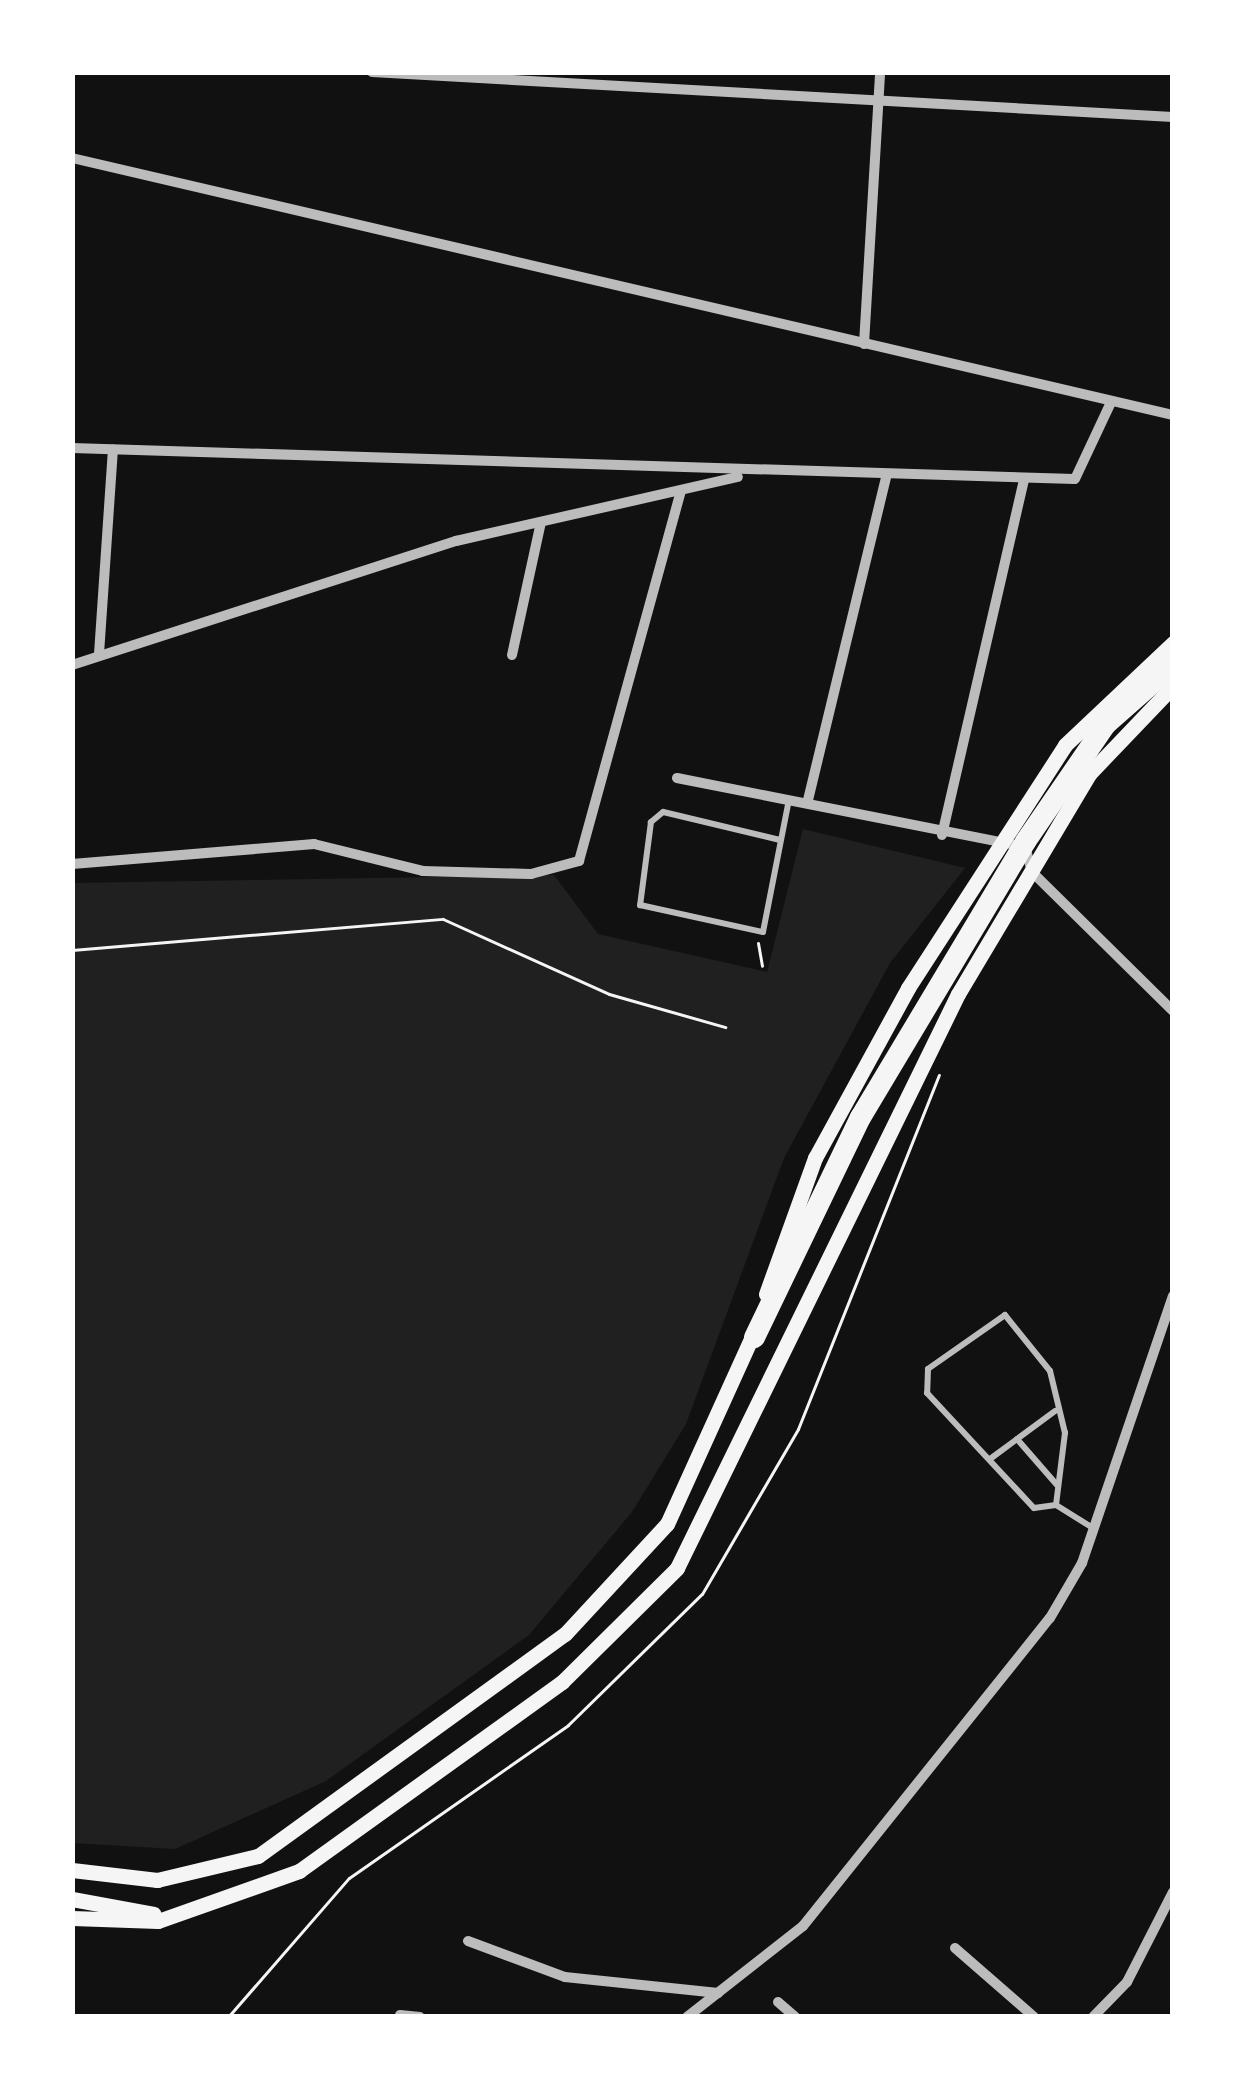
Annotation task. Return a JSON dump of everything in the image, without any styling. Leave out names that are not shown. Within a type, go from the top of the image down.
[{"type":"highway","points":[[754,1337],[893,1057],[1085,749],[1173,664]]},
{"type":"main road","points":[[72,1870],[157,1880],[258,1856],[566,1634],[667,1524],[754,1337],[815,1158],[1066,745],[1173,643]]},
{"type":"main road","points":[[72,1918],[131,1924],[278,1883],[562,1682],[677,1568],[880,1134],[1114,740],[1173,686]]},
{"type":"main road","points":[[989,865],[1011,859],[1028,878]]},
{"type":"main road","points":[[72,1899],[181,1913]]},
{"type":"street","points":[[372,72],[1173,117]]},
{"type":"street","points":[[864,344],[880,72]]},
{"type":"street","points":[[72,158],[1173,416]]},
{"type":"street","points":[[72,448],[746,475],[887,474],[1024,481],[1082,476],[1111,402]]},
{"type":"street","points":[[99,654],[113,449]]},
{"type":"street","points":[[808,800],[887,474]]},
{"type":"street","points":[[72,664],[541,522],[680,494],[746,475]]},
{"type":"street","points":[[942,835],[1024,481]]},
{"type":"street","points":[[72,864],[314,844],[423,871],[531,874],[579,861],[680,494]]},
{"type":"street","points":[[512,655],[541,522]]},
{"type":"street","points":[[676,778],[790,796],[942,835],[1025,847],[1028,878],[1173,1011]]},
{"type":"street","points":[[687,2017],[803,1926],[957,1747],[1050,1618],[1093,1528],[1173,1296]]},
{"type":"street","points":[[1093,2017],[1127,1982],[1173,1892]]},
{"type":"street","points":[[468,1941],[565,1977],[718,1993]]},
{"type":"street","points":[[956,1948],[1034,2017]]},
{"type":"street","points":[[778,2002],[795,2017]]},
{"type":"street","points":[[400,2015],[420,2017]]},
{"type":"lane","points":[[780,841],[663,812],[646,839],[640,905],[757,935],[780,841],[790,796]]},
{"type":"lane","points":[[1056,1505],[1065,1433],[1055,1411],[1051,1371],[1014,1315],[936,1361],[927,1393],[1034,1508],[1056,1505],[1093,1528]]},
{"type":"lane","points":[[990,1459],[1055,1411]]},
{"type":"lane","points":[[1017,1439],[1057,1484]]},
{"type":"path","points":[[72,950],[443,919],[609,994],[725,1028]]},
{"type":"path","points":[[757,935],[762,966]]},
{"type":"shaded area","points":[[803,829],[965,868],[890,963],[784,1158],[686,1424],[632,1512],[529,1635],[326,1781],[175,1849],[72,1843],[72,883],[554,875],[598,934],[767,972]]}]
